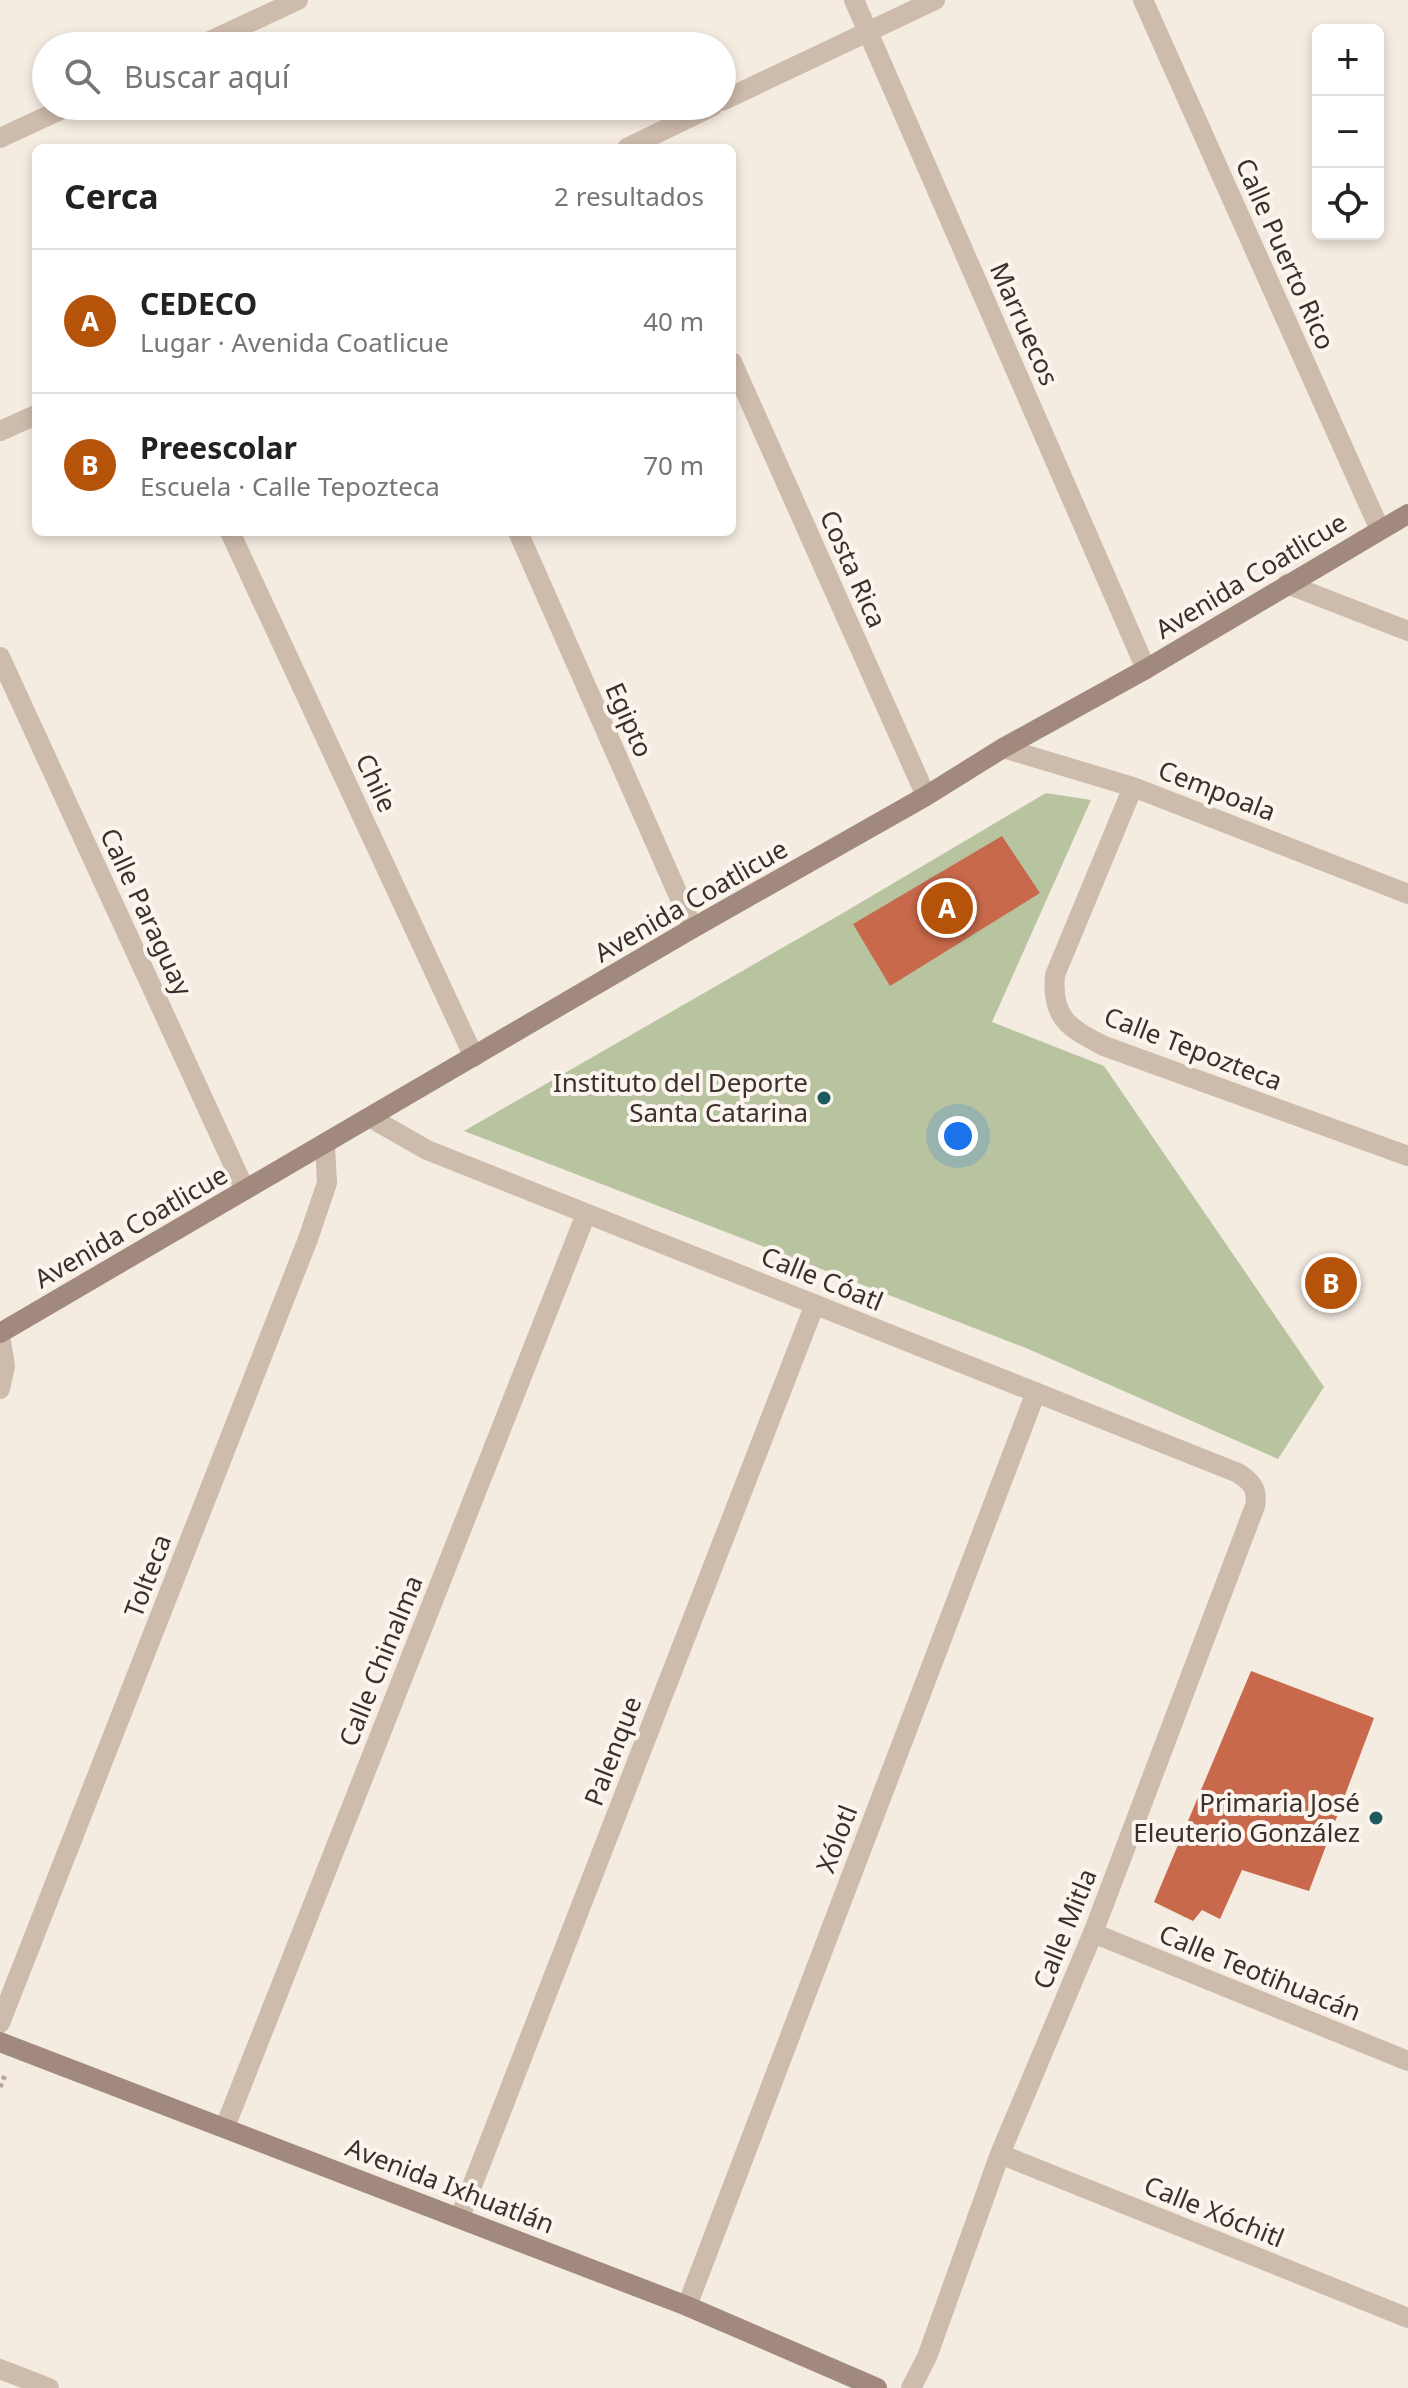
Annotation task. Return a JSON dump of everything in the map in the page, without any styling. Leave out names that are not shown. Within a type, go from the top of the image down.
[{"type":"street","points":[[229,32],[298,0]]},
{"type":"street","name":"Marruecos","points":[[854,0],[1146,669]]},
{"type":"street","points":[[736,94],[935,0]]},
{"type":"street","name":"Calle Puerto Rico","points":[[1143,0],[1380,530]]},
{"type":"street","points":[[0,138],[39,120]]},
{"type":"street","points":[[638,144],[685,120]]},
{"type":"street","name":"Costa Rica","points":[[736,371],[926,796]]},
{"type":"street","points":[[0,431],[32,417]]},
{"type":"street","name":"Avenida Coatlicue","points":[[0,1335],[693,928],[1146,669],[1408,514]]},
{"type":"street","name":"Chile","points":[[232,536],[474,1057]]},
{"type":"street","name":"Egipto","points":[[520,536],[693,928]]},
{"type":"street","points":[[1287,584],[1408,631]]},
{"type":"street","name":"Calle Paraguay","points":[[0,657],[245,1190]]},
{"type":"street","name":"Cempoala","points":[[1003,748],[1133,787],[1408,894]]},
{"type":"street","name":"Calle Tepozteca","points":[[1133,787],[1055,975],[1055,1005],[1061,1017],[1104,1046],[1408,1156]]},
{"type":"street","name":"Calle Cóatl","points":[[371,1118],[427,1150],[1238,1473],[1254,1487]]},
{"type":"street","name":"Tolteca","points":[[0,2023],[308,1239],[327,1183],[325,1145]]},
{"type":"street","name":"Calle Chinalma","points":[[225,2127],[586,1214]]},
{"type":"street","name":"Palenque","points":[[460,2217],[815,1304]]},
{"type":"street","points":[[0,1335],[5,1366],[0,1389]]},
{"type":"street","name":"Xólotl","points":[[687,2306],[1036,1392]]},
{"type":"street","name":"Calle Mitla","points":[[911,2388],[927,2357],[1000,2154],[1093,1933],[1255,1506],[1257,1495],[1254,1487]]},
{"type":"street","name":"Calle Teotihuacán","points":[[1093,1933],[1408,2061]]},
{"type":"street","name":"Avenida Ixhuatlán","points":[[0,2042],[687,2306],[877,2388]]},
{"type":"street","name":"Calle Xóchitl","points":[[1000,2154],[1408,2318]]},
{"type":"street","points":[[0,2369],[49,2388]]},
{"type":"green space","name":"Instituto del Deporte Santa Catarina","points":[[1046,793],[1091,800],[992,1022],[1104,1066],[1324,1387],[1278,1459],[1026,1348],[464,1131]]},
{"type":"building","points":[[1002,836],[1040,893],[890,986],[853,924]]},
{"type":"building","points":[[1251,1671],[1374,1718],[1309,1891],[1242,1870],[1220,1919],[1202,1910],[1193,1921],[1154,1902]]},
{"type":"place","name":"CEDECO","points":[[947,908]]},
{"type":"place","name":"Instituto del Deporte Santa Catarina","points":[[824,1098]]},
{"type":"place","name":"Preescolar","points":[[1331,1283]]},
{"type":"place","name":"Primaria José Eleuterio González","points":[[1376,1818]]}]
